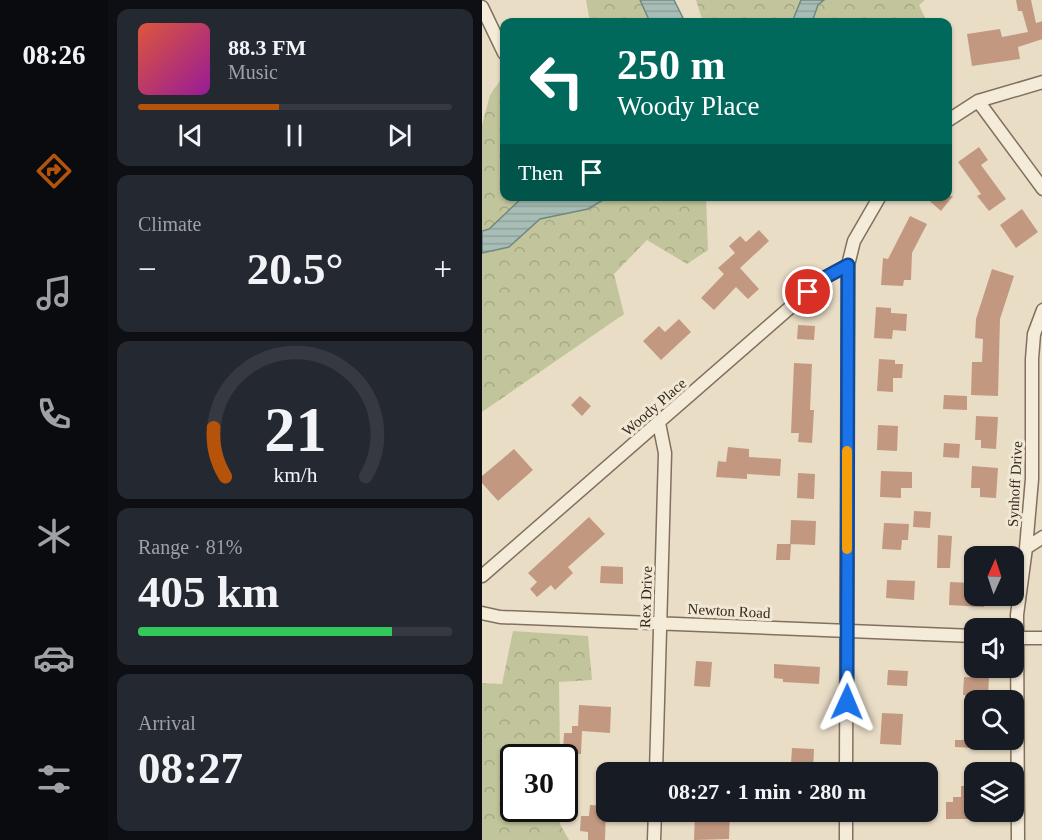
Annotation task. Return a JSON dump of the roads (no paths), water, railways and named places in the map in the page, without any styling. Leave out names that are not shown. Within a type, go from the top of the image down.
[{"type":"street","points":[[482,7],[500,45]]},
{"type":"street","points":[[952,118],[978,101],[1043,82]]},
{"type":"street","points":[[978,101],[1043,189]]},
{"type":"street","points":[[846,762],[848,265],[854,241],[877,201]]},
{"type":"street","name":"Woody Place","points":[[482,576],[824,278],[848,265]]},
{"type":"street","name":"Synhoff Drive","points":[[1017,618],[1032,479],[1034,334],[1043,309]]},
{"type":"street","name":"Rex Drive","points":[[656,762],[665,453],[659,423]]},
{"type":"street","points":[[1026,548],[1043,537]]},
{"type":"street","name":"Newton Road","points":[[482,613],[500,617],[964,636]]},
{"type":"street","points":[[1024,638],[1043,638]]},
{"type":"street","name":"Synhoff Drive","points":[[1016,678],[1018,840]]},
{"type":"street","points":[[654,840],[655,822]]},
{"type":"street","points":[[846,822],[846,840]]},
{"type":"water","points":[[640,0],[674,0],[683,18],[648,18]]},
{"type":"water","points":[[801,0],[824,0],[818,5],[813,18],[794,18]]},
{"type":"water","points":[[519,201],[601,201],[588,209],[540,219],[509,247],[482,253],[482,231],[489,229]]}]
